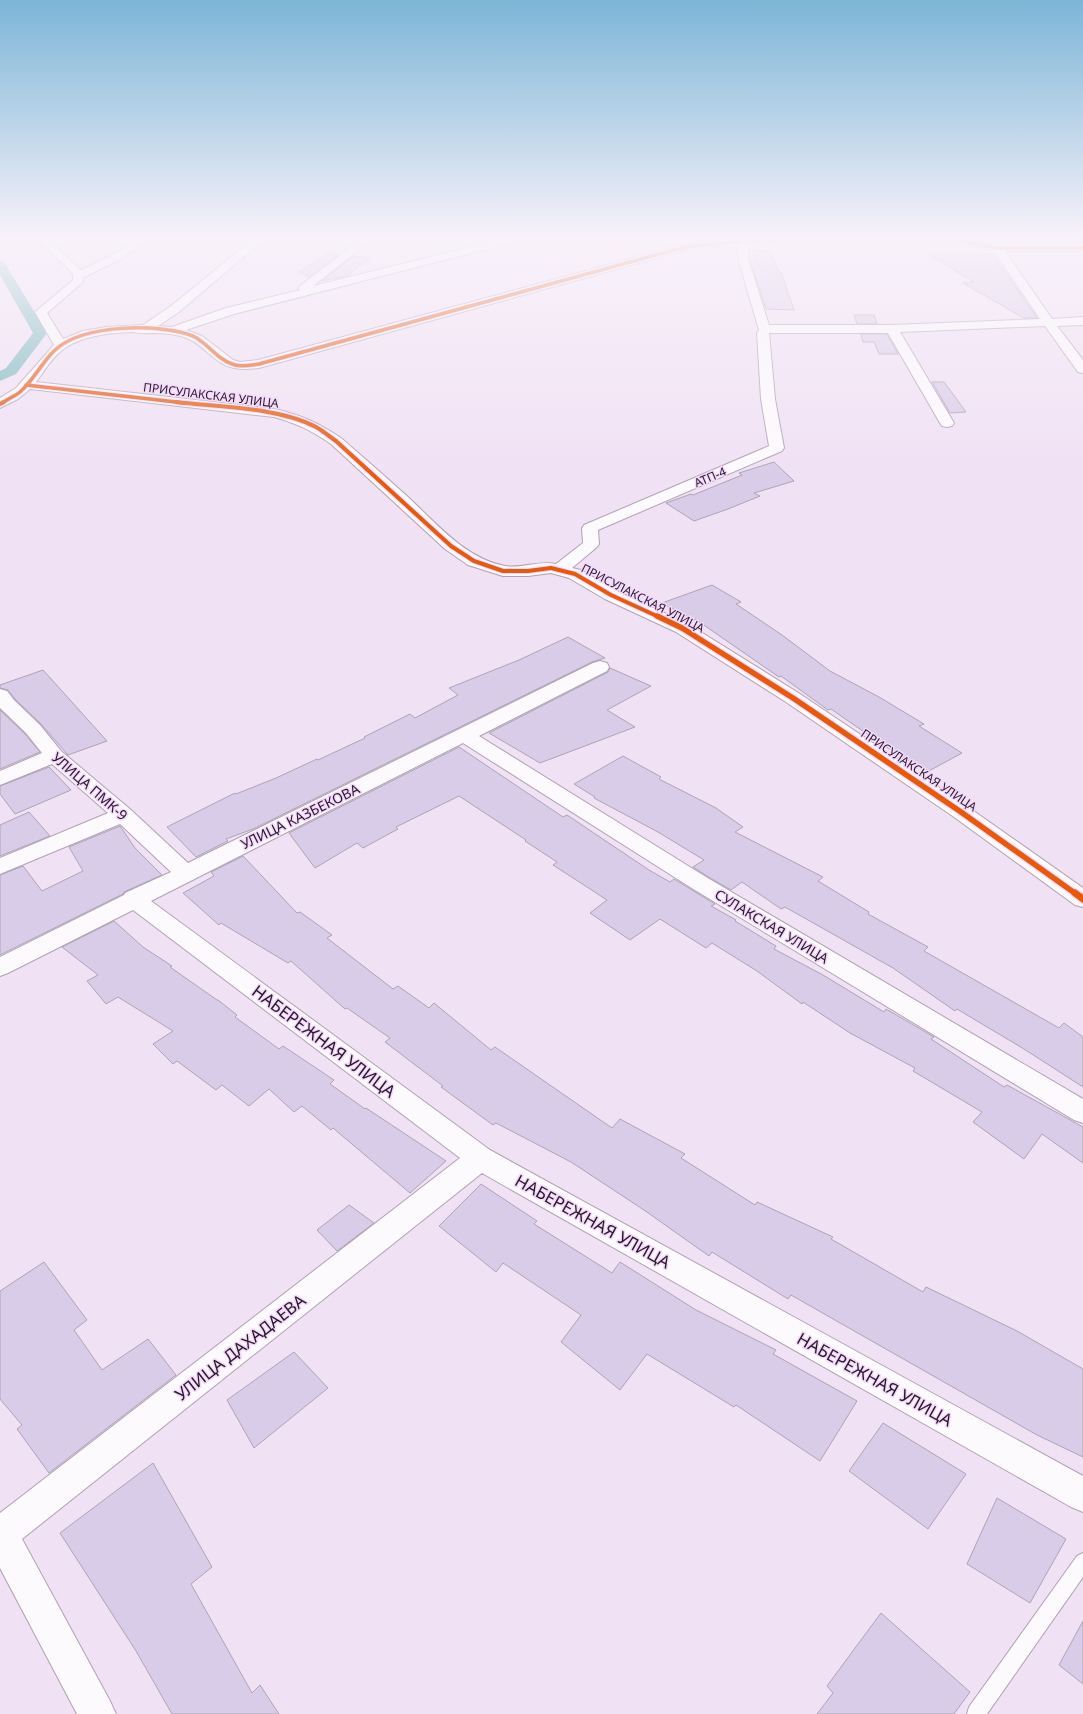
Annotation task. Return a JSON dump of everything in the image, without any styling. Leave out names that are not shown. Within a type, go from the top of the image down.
[{"type":"street","points":[[44,317],[60,345]]},
{"type":"street","points":[[144,330],[163,317]]},
{"type":"street","points":[[172,331],[213,317]]},
{"type":"street","points":[[0,404],[20,392],[60,345],[73,337],[94,331],[164,329],[192,336],[234,365],[259,364],[430,317]]},
{"type":"street","points":[[760,317],[764,331],[1083,321]]},
{"type":"street","points":[[1045,317],[1083,369]]},
{"type":"street","points":[[892,328],[947,423]]},
{"type":"street","name":"АТП-4","points":[[559,570],[591,544],[590,528],[777,448],[768,400],[764,331]]},
{"type":"street","name":"ПРИСУЛАКСКАЯ УЛИЦА","points":[[26,385],[275,413],[297,419],[316,427],[336,441],[451,546],[474,561],[503,571],[528,571],[551,568],[575,574],[611,595],[682,628],[793,698],[961,812],[1083,899]]},
{"type":"street","name":"УЛИЦА КАЗБЕКОВА","points":[[0,966],[600,667]]},
{"type":"street","name":"УЛИЦА ПМК-9","points":[[2,702],[33,729],[54,756],[123,815],[185,874]]},
{"type":"street","name":"СУЛАКСКАЯ УЛИЦА","points":[[464,735],[698,882],[1083,1112]]},
{"type":"street","points":[[0,779],[54,756]]},
{"type":"street","points":[[0,867],[123,815]]},
{"type":"street","name":"НАБЕРЕЖНАЯ УЛИЦА","points":[[133,900],[480,1158],[1083,1495]]},
{"type":"street","name":"УЛИЦА ДАХАДАЕВА","points":[[0,1534],[480,1158]]},
{"type":"street","points":[[0,1534],[97,1714]]},
{"type":"lane","points":[[976,1714],[1083,1562]]},
{"type":"building","points":[[855,317],[875,317],[877,324],[857,324]]},
{"type":"building","points":[[1022,317],[1037,318],[1024,318]]},
{"type":"building","points":[[861,334],[887,334],[898,354],[879,354],[874,342],[863,342]]},
{"type":"building","points":[[932,382],[944,382],[966,412],[950,413]]},
{"type":"building","points":[[774,462],[794,481],[754,493],[760,496],[728,509],[694,521],[666,503],[691,494],[693,495],[742,475],[739,473]]},
{"type":"building","points":[[712,585],[741,602],[736,604],[782,635],[830,671],[879,697],[924,724],[919,726],[962,753],[927,772],[880,743],[831,709],[828,710],[781,676],[779,677],[695,619],[694,620],[662,603]]},
{"type":"building","points":[[568,637],[605,658],[592,662],[253,829],[226,839],[228,841],[196,857],[167,827],[235,793],[236,794],[276,778],[317,759],[318,760],[365,738],[364,737],[410,714],[415,718],[458,695],[449,688],[519,660]]},
{"type":"building","points":[[610,668],[651,686],[607,710],[635,727],[540,763],[489,733],[608,672]]},
{"type":"building","points":[[43,670],[107,741],[68,755],[8,690],[0,688],[0,685]]},
{"type":"building","points":[[0,710],[25,734],[40,752],[0,769]]},
{"type":"building","points":[[459,747],[563,817],[567,815],[649,870],[670,882],[674,879],[715,904],[711,906],[776,946],[774,949],[823,975],[884,1012],[886,1009],[934,1037],[931,1039],[1004,1087],[1007,1085],[1083,1127],[1083,1163],[1042,1134],[1024,1159],[973,1122],[982,1112],[913,1071],[915,1068],[850,1033],[803,1002],[802,1004],[757,971],[712,943],[706,948],[660,919],[630,940],[590,913],[607,900],[553,865],[557,862],[525,841],[526,840],[459,796],[396,827],[398,829],[363,848],[357,843],[315,868],[289,833]]},
{"type":"building","points":[[623,756],[661,777],[659,779],[716,808],[743,827],[735,832],[823,877],[818,881],[869,912],[868,914],[928,947],[924,951],[1059,1028],[1064,1023],[1083,1037],[1083,1087],[1024,1049],[957,1009],[955,1011],[893,968],[785,907],[781,909],[742,882],[731,890],[707,876],[693,867],[704,860],[658,832],[594,798],[595,797],[574,784]]},
{"type":"building","points":[[49,767],[71,790],[15,814],[0,794],[0,786]]},
{"type":"building","points":[[29,812],[50,836],[0,856],[0,825]]},
{"type":"building","points":[[120,826],[135,848],[162,875],[124,892],[123,894],[0,955],[0,875],[23,866],[42,891],[83,871],[69,847]]},
{"type":"building","points":[[243,856],[297,913],[300,912],[332,935],[327,938],[393,989],[398,986],[429,1008],[434,1003],[491,1050],[495,1047],[612,1128],[620,1119],[685,1154],[681,1158],[755,1205],[757,1202],[833,1237],[831,1239],[923,1292],[926,1287],[1017,1331],[1083,1369],[1083,1457],[1037,1435],[791,1295],[788,1299],[712,1252],[709,1256],[644,1210],[571,1162],[496,1123],[493,1125],[441,1087],[443,1086],[385,1042],[390,1038],[347,1008],[345,1009],[291,961],[288,963],[221,923],[219,925],[183,893],[214,876],[211,872]]},
{"type":"building","points":[[114,921],[143,947],[172,966],[170,967],[218,1000],[237,1015],[235,1017],[279,1049],[283,1046],[334,1080],[330,1084],[365,1109],[366,1108],[446,1161],[410,1193],[333,1128],[331,1130],[302,1106],[294,1112],[269,1089],[249,1106],[222,1085],[216,1090],[177,1061],[173,1064],[153,1044],[173,1031],[118,997],[106,1004],[87,981],[98,975],[62,947]]},
{"type":"building","points":[[481,1184],[537,1221],[534,1224],[612,1273],[620,1262],[696,1310],[776,1350],[773,1354],[857,1401],[820,1461],[736,1405],[734,1407],[647,1354],[620,1390],[561,1342],[581,1315],[503,1263],[496,1272],[439,1226]]},
{"type":"building","points":[[349,1205],[374,1223],[337,1251],[317,1230]]},
{"type":"building","points":[[44,1262],[87,1320],[74,1330],[102,1370],[148,1339],[176,1375],[49,1473],[17,1429],[22,1425],[0,1399],[0,1291]]},
{"type":"building","points":[[294,1352],[328,1388],[254,1448],[227,1400]]},
{"type":"building","points":[[883,1423],[966,1474],[928,1529],[849,1471]]},
{"type":"building","points":[[153,1463],[212,1567],[191,1584],[252,1693],[260,1685],[279,1714],[172,1714],[136,1651],[60,1533]]},
{"type":"building","points":[[997,1498],[1066,1539],[1030,1603],[967,1564]]},
{"type":"building","points":[[881,1613],[970,1692],[954,1714],[817,1714],[833,1693],[827,1686]]},
{"type":"building","points":[[1083,1621],[1083,1684],[1059,1665]]},
{"type":"waterway","points":[[0,377],[11,371],[40,333],[31,317]]},
{"type":"cycle path","points":[[0,404],[21,391],[50,355],[61,345],[72,339],[88,334],[125,329],[179,332],[192,336],[202,342],[229,363],[237,366],[243,366],[259,364],[430,317]]},
{"type":"cycle path","points":[[26,385],[275,413],[297,419],[316,427],[336,441],[451,546],[474,561],[503,571],[528,571],[551,568],[575,574],[611,595],[682,628],[793,698],[961,812],[1083,899]]}]
